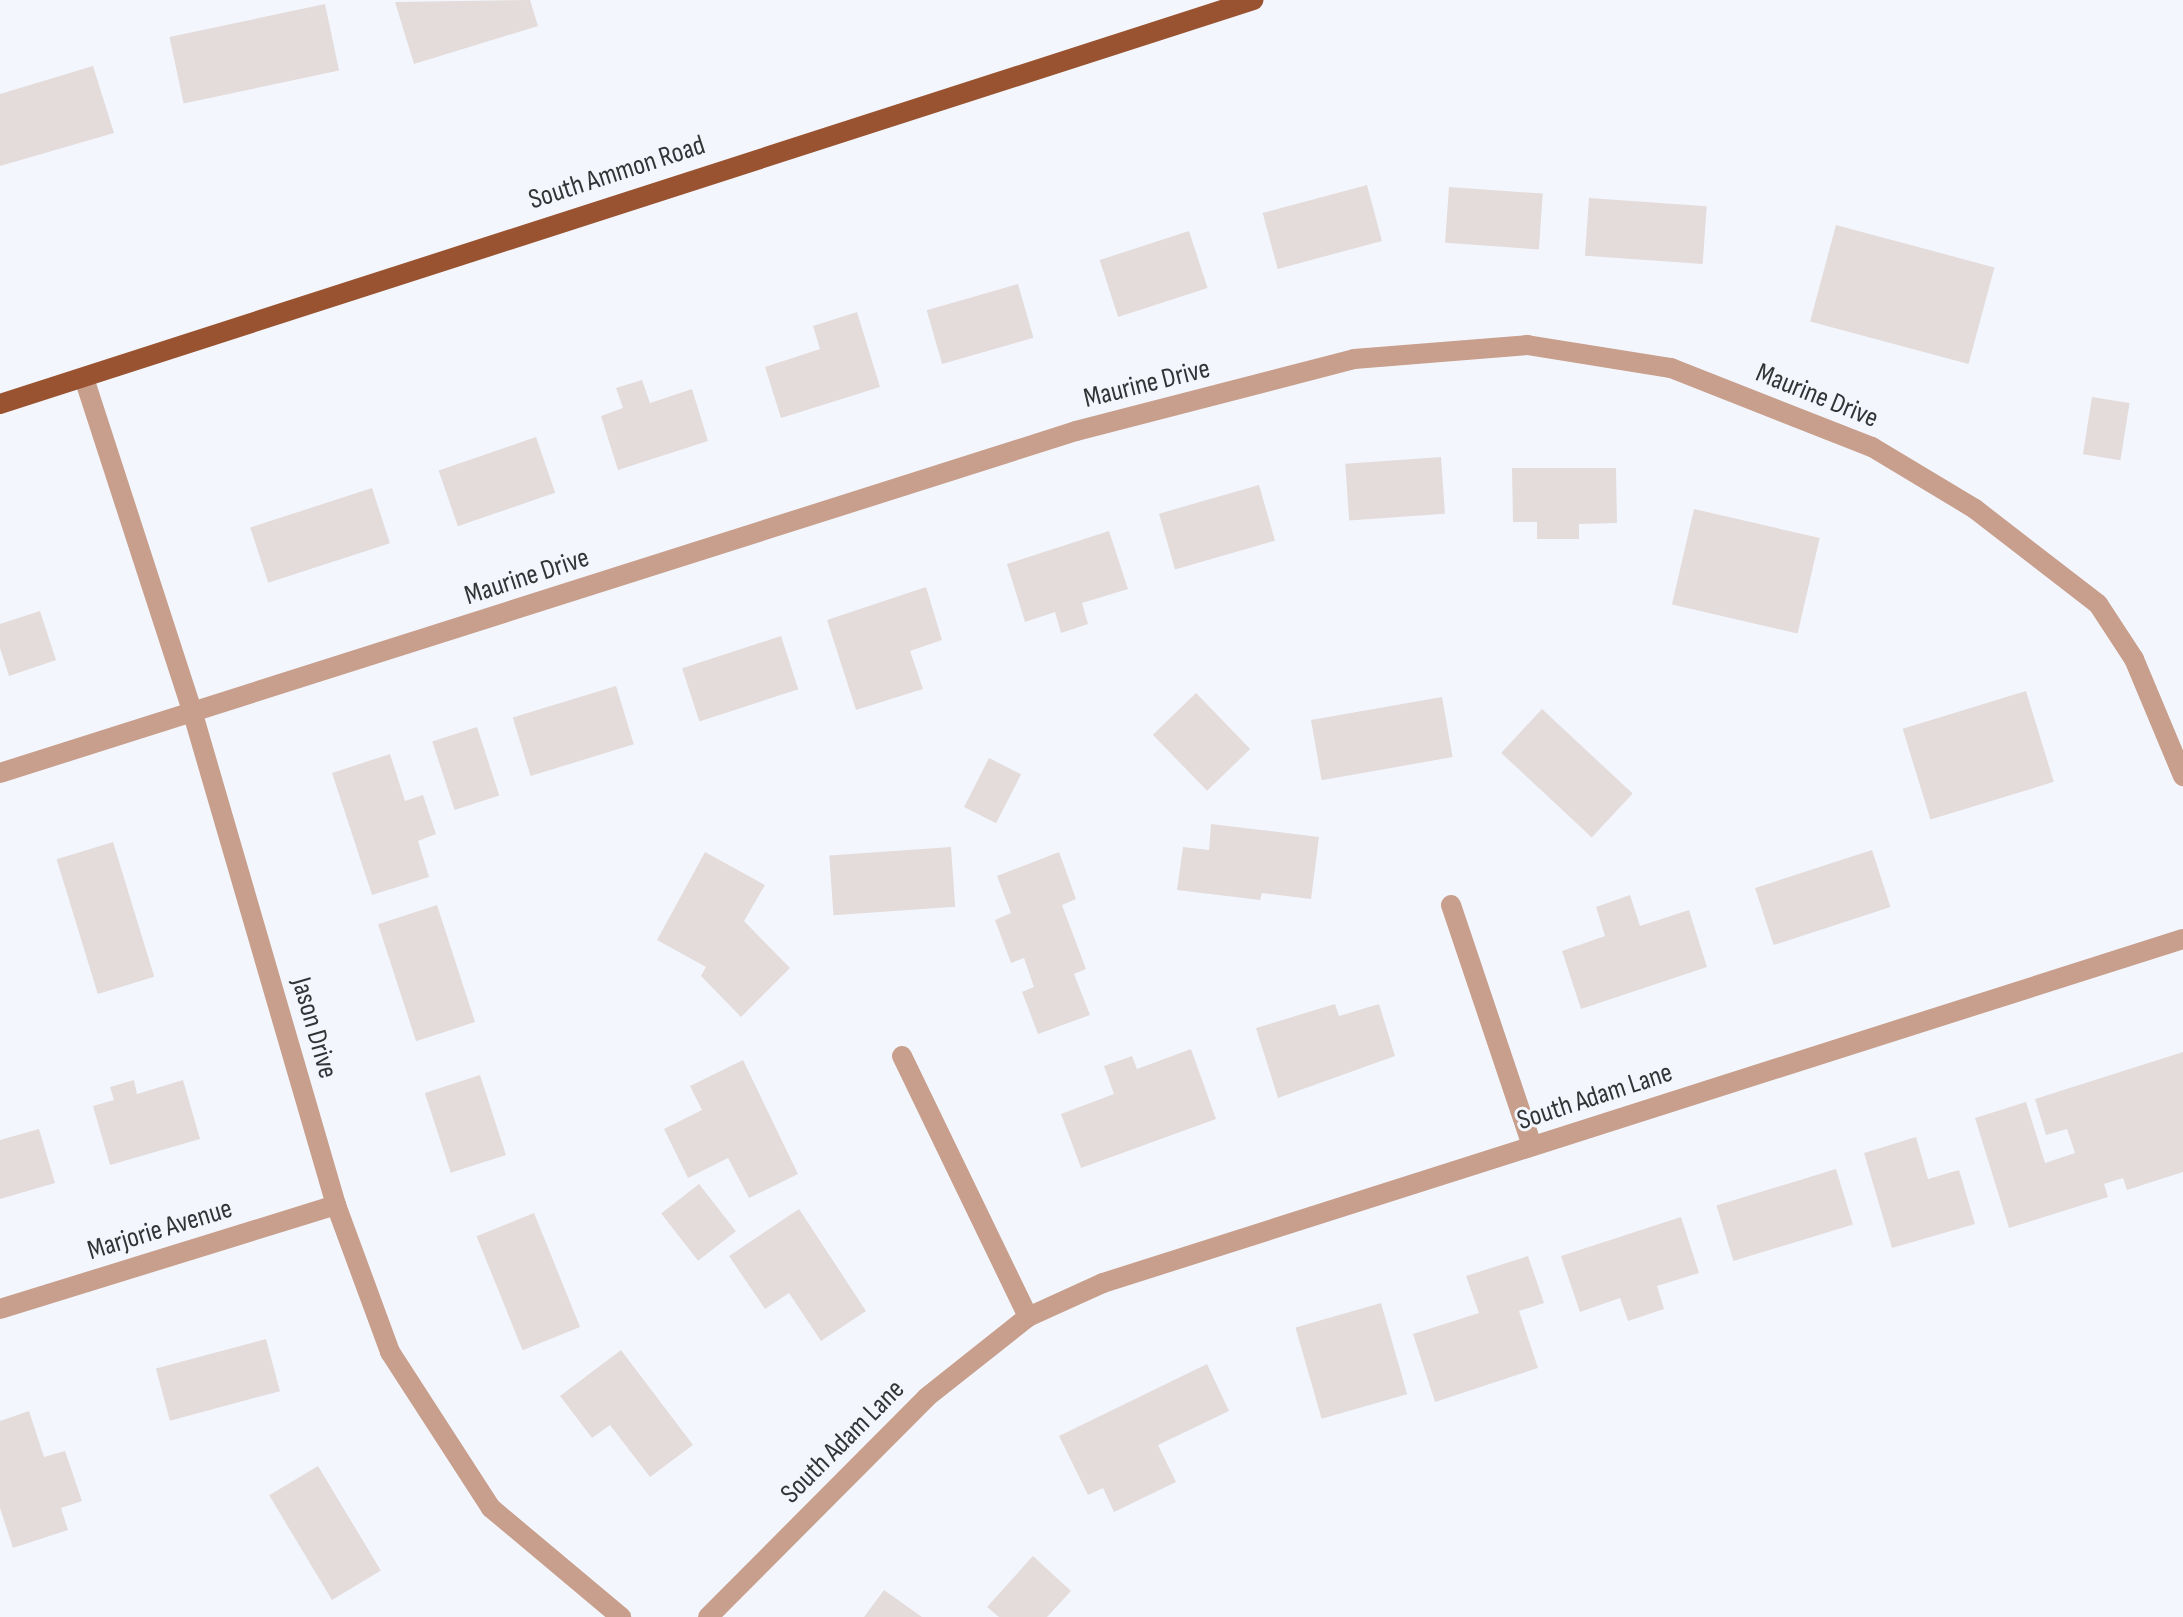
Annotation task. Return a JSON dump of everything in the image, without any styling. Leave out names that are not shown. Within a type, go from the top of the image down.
[{"type":"main road","name":"South Ammon Road","points":[[0,404],[294,305],[1253,0]]},
{"type":"street","name":"Maurine Drive","points":[[0,773],[1076,431],[1354,359],[1527,345],[1671,368],[1872,447],[1975,509],[2098,604],[2134,659],[2183,776]]},
{"type":"street","name":"Jason Drive","points":[[84,378],[193,714],[336,1205],[390,1352],[491,1508],[621,1617]]},
{"type":"street","points":[[1451,905],[1532,1146]]},
{"type":"street","name":"South Adam Lane","points":[[708,1617],[927,1397],[1028,1317],[1103,1283],[2183,939]]},
{"type":"street","points":[[902,1056],[1028,1317]]},
{"type":"street","name":"Marjorie Avenue","points":[[0,1309],[336,1205]]},
{"type":"building","points":[[530,0],[538,26],[414,64],[395,2]]},
{"type":"building","points":[[325,4],[339,71],[184,104],[169,37]]},
{"type":"building","points":[[93,66],[114,133],[0,166],[0,94]]},
{"type":"building","points":[[1367,185],[1382,241],[1278,269],[1263,213]]},
{"type":"building","points":[[1449,187],[1543,194],[1539,249],[1445,243]]},
{"type":"building","points":[[1589,198],[1707,206],[1703,264],[1585,256]]},
{"type":"building","points":[[1836,225],[1994,267],[1969,364],[1810,322]]},
{"type":"building","points":[[1189,231],[1208,288],[1118,317],[1100,260]]},
{"type":"building","points":[[1018,284],[1033,338],[942,364],[927,310]]},
{"type":"building","points":[[857,312],[880,387],[781,418],[765,367],[820,349],[813,326]]},
{"type":"building","points":[[642,380],[650,403],[692,389],[708,441],[618,470],[601,416],[623,408],[616,388]]},
{"type":"building","points":[[2092,397],[2130,403],[2120,460],[2083,454]]},
{"type":"building","points":[[536,437],[555,493],[458,526],[439,471]]},
{"type":"building","points":[[1441,457],[1445,514],[1349,521],[1345,464]]},
{"type":"building","points":[[1512,468],[1616,468],[1617,523],[1579,524],[1579,539],[1537,539],[1537,522],[1513,522]]},
{"type":"building","points":[[1259,485],[1275,541],[1175,569],[1159,514]]},
{"type":"building","points":[[372,488],[390,543],[268,583],[250,528]]},
{"type":"building","points":[[1694,509],[1820,538],[1798,634],[1672,604]]},
{"type":"building","points":[[1109,531],[1128,589],[1082,603],[1088,624],[1061,633],[1055,612],[1025,622],[1007,564]]},
{"type":"building","points":[[926,587],[942,640],[910,651],[923,689],[856,710],[827,620]]},
{"type":"building","points":[[40,611],[56,660],[9,676],[0,648],[0,624]]},
{"type":"building","points":[[781,636],[798,689],[699,721],[682,668]]},
{"type":"building","points":[[616,686],[634,744],[531,776],[513,718]]},
{"type":"building","points":[[2026,691],[2054,782],[1930,820],[1903,729]]},
{"type":"building","points":[[1196,693],[1250,749],[1207,791],[1153,735]]},
{"type":"building","points":[[1442,697],[1453,757],[1322,780],[1311,720]]},
{"type":"building","points":[[1542,709],[1633,794],[1592,837],[1501,753]]},
{"type":"building","points":[[477,727],[499,795],[455,810],[432,742]]},
{"type":"building","points":[[390,754],[405,801],[423,795],[436,834],[418,841],[429,877],[372,895],[332,773]]},
{"type":"building","points":[[989,758],[1021,774],[996,823],[964,807]]},
{"type":"building","points":[[1211,824],[1319,837],[1311,899],[1262,893],[1260,900],[1177,890],[1183,847],[1209,850]]},
{"type":"building","points":[[113,842],[154,977],[98,994],[57,859]]},
{"type":"building","points":[[951,847],[955,907],[833,915],[829,856]]},
{"type":"building","points":[[1872,850],[1891,907],[1774,945],[1755,888]]},
{"type":"building","points":[[705,852],[765,885],[744,921],[790,968],[741,1017],[701,976],[706,967],[657,940]]},
{"type":"building","points":[[1059,852],[1076,899],[1062,905],[1086,969],[1074,974],[1090,1015],[1038,1034],[1022,992],[1034,987],[1024,958],[1011,963],[995,920],[1011,913],[997,876]]},
{"type":"building","points":[[1630,895],[1640,926],[1689,910],[1707,967],[1581,1009],[1562,951],[1605,936],[1596,907]]},
{"type":"building","points":[[437,905],[475,1022],[416,1041],[378,924]]},
{"type":"building","points":[[1335,1004],[1339,1016],[1379,1004],[1395,1056],[1278,1098],[1256,1028]]},
{"type":"building","points":[[1191,1049],[1216,1119],[1081,1168],[1061,1114],[1114,1094],[1104,1066],[1132,1056],[1137,1069]]},
{"type":"building","points":[[2183,1052],[2183,1172],[2127,1190],[2123,1178],[2104,1184],[2108,1197],[2009,1228],[1975,1118],[2026,1102],[2045,1163],[2075,1153],[2067,1129],[2046,1135],[2035,1099]]},
{"type":"building","points":[[743,1060],[798,1174],[749,1198],[728,1158],[688,1178],[664,1129],[702,1110],[690,1086]]},
{"type":"building","points":[[480,1075],[506,1155],[451,1173],[425,1093]]},
{"type":"building","points":[[134,1080],[137,1094],[183,1080],[200,1139],[110,1165],[93,1106],[114,1100],[110,1087]]},
{"type":"building","points":[[39,1129],[55,1183],[0,1199],[0,1140]]},
{"type":"building","points":[[1916,1137],[1928,1179],[1959,1170],[1975,1224],[1892,1248],[1864,1153]]},
{"type":"building","points":[[1836,1169],[1853,1224],[1733,1261],[1716,1206]]},
{"type":"building","points":[[699,1184],[736,1231],[698,1261],[661,1214]]},
{"type":"building","points":[[799,1209],[866,1311],[821,1341],[789,1293],[765,1309],[729,1256]]},
{"type":"building","points":[[534,1213],[580,1327],[523,1350],[477,1236]]},
{"type":"building","points":[[1681,1217],[1699,1273],[1657,1286],[1664,1309],[1628,1321],[1620,1298],[1580,1312],[1561,1256]]},
{"type":"building","points":[[1528,1256],[1544,1303],[1519,1311],[1538,1368],[1435,1402],[1413,1334],[1479,1313],[1466,1276]]},
{"type":"building","points":[[1381,1303],[1407,1394],[1322,1419],[1295,1328]]},
{"type":"building","points":[[266,1339],[280,1391],[170,1421],[156,1369]]},
{"type":"building","points":[[621,1350],[693,1445],[650,1477],[610,1425],[592,1438],[560,1396]]},
{"type":"building","points":[[1207,1364],[1229,1411],[1158,1445],[1176,1482],[1114,1512],[1103,1488],[1088,1495],[1059,1436]]},
{"type":"building","points":[[29,1411],[44,1457],[65,1451],[82,1501],[61,1508],[68,1530],[13,1548],[0,1508],[0,1421]]},
{"type":"building","points":[[318,1466],[381,1571],[332,1600],[269,1495]]},
{"type":"building","points":[[1033,1556],[1071,1591],[1047,1617],[999,1617],[987,1607]]},
{"type":"building","points":[[884,1590],[922,1617],[864,1617]]}]
